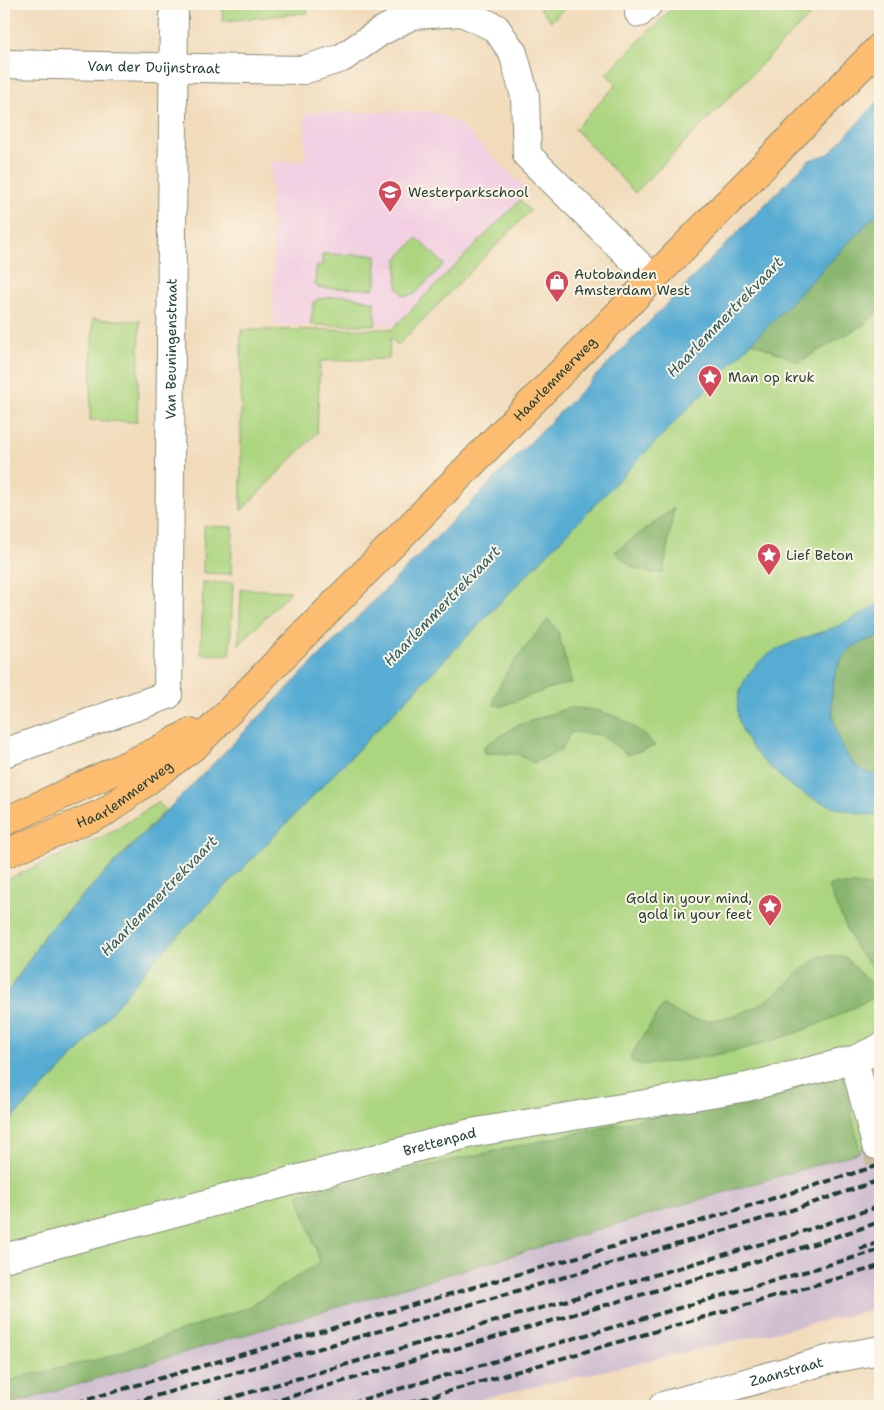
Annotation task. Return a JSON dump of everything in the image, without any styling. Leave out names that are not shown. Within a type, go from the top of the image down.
[{"type":"main road","name":"Haarlemmerweg","points":[[4,854],[105,812],[196,745],[880,47]]},
{"type":"main road","name":"Haarlemmerweg","points":[[4,822],[156,751],[228,711]]},
{"type":"street","name":"Van Beuningenstraat","points":[[4,753],[168,695],[174,4]]},
{"type":"street","name":"Van der Duijnstraat","points":[[4,64],[303,70],[342,58],[380,32],[412,14],[466,8]]},
{"type":"street","points":[[466,8],[496,28],[513,53],[525,96],[527,155],[652,279]]},
{"type":"street","name":"Brettenpad","points":[[4,1258],[470,1133],[747,1087],[854,1060],[880,1048]]},
{"type":"street","points":[[854,1060],[876,1145]]},
{"type":"street","name":"Zaanstraat","points":[[662,1406],[831,1360],[880,1350]]},
{"type":"shaded area","name":"Westerparkschool","points":[[426,111],[441,115],[459,124],[528,191],[395,325],[274,326],[271,161],[305,162],[305,113]]},
{"type":"shaded area","points":[[880,1146],[880,1308],[488,1397],[457,1406],[4,1406]]},
{"type":"green space","points":[[223,4],[309,4],[307,13],[222,21]]},
{"type":"green space","points":[[536,4],[569,4],[551,21]]},
{"type":"green space","points":[[676,4],[821,4],[635,193],[575,129],[617,84],[606,74]]},
{"type":"green space","points":[[520,200],[530,211],[398,345],[390,338],[389,359],[320,361],[317,433],[241,511],[241,330],[390,329],[390,331]]},
{"type":"green space","points":[[880,210],[880,1144],[860,1150],[860,1152],[4,1395],[6,1342],[4,1332],[4,1127],[78,1052],[156,958]]},
{"type":"green space","points":[[880,210],[880,309],[868,322],[799,362],[752,342]]},
{"type":"green space","points":[[417,238],[444,264],[415,294],[404,296],[397,286],[397,258]]},
{"type":"green space","points":[[322,254],[376,255],[376,283],[373,289],[318,288],[315,285],[316,269],[317,266],[322,265]]},
{"type":"green space","points":[[345,295],[374,302],[376,325],[310,325],[314,302],[318,299]]},
{"type":"green space","points":[[93,319],[140,321],[137,422],[90,420]]},
{"type":"green space","points":[[674,508],[663,573],[642,571],[626,562],[615,552]]},
{"type":"green space","points":[[204,526],[233,527],[231,574],[203,573]]},
{"type":"green space","points":[[203,582],[233,583],[230,655],[201,654]]},
{"type":"green space","points":[[241,589],[291,591],[239,645]]},
{"type":"green space","points":[[548,619],[558,632],[572,683],[550,688],[502,706],[494,705],[495,696],[506,674]]},
{"type":"green space","points":[[880,636],[880,775],[864,771],[849,758],[835,728],[832,711],[832,693],[840,661],[849,650],[860,643]]},
{"type":"green space","points":[[568,708],[593,710],[616,717],[636,729],[655,746],[628,755],[601,735],[571,732],[561,750],[534,763],[517,754],[485,753],[483,747],[516,726]]},
{"type":"green space","points":[[158,802],[166,810],[46,933],[11,988],[4,994],[4,881],[114,831]]},
{"type":"green space","points":[[831,884],[880,886],[880,976],[856,949],[828,887]]},
{"type":"green space","points":[[819,956],[844,956],[880,993],[824,1022],[765,1043],[735,1051],[673,1062],[641,1065],[633,1063],[630,1057],[663,1005],[694,1020],[716,1019],[734,1015],[766,1001]]},
{"type":"green space","points":[[843,1075],[860,1152],[8,1405],[4,1395],[4,1385],[17,1378],[104,1358],[251,1306],[320,1262],[298,1194]]},
{"type":"water","name":"Haarlemmertrekvaart","points":[[880,99],[880,210],[156,958],[78,1052],[4,1127],[4,994],[11,988],[46,933],[809,160],[829,154]]},
{"type":"water","points":[[880,603],[880,636],[852,647],[840,661],[832,693],[832,710],[835,728],[849,758],[864,771],[880,775],[880,816],[837,808],[791,786],[762,760],[752,748],[739,722],[737,709],[739,695],[745,681],[755,666],[764,658],[795,641],[840,625]]},
{"type":"tunnel","points":[[876,1145],[880,1163]]},
{"type":"railway","points":[[65,1406],[691,1224],[880,1165]]},
{"type":"railway","points":[[121,1406],[789,1211],[880,1180]]},
{"type":"railway","points":[[203,1406],[792,1235],[880,1206]]},
{"type":"railway","points":[[258,1406],[792,1251],[880,1222]]},
{"type":"railway","points":[[860,1249],[880,1242]]},
{"type":"railway","points":[[340,1406],[880,1250]]},
{"type":"railway","points":[[398,1406],[880,1266]]},
{"type":"place","name":"Westerparkschool","points":[[390,213]]},
{"type":"place","name":"Autobanden Amsterdam West","points":[[557,303]]},
{"type":"place","name":"Man op kruk","points":[[710,398]]},
{"type":"place","name":"Lief Beton","points":[[769,576]]},
{"type":"place","name":"Gold in your mind, gold in your feet","points":[[770,927]]}]
